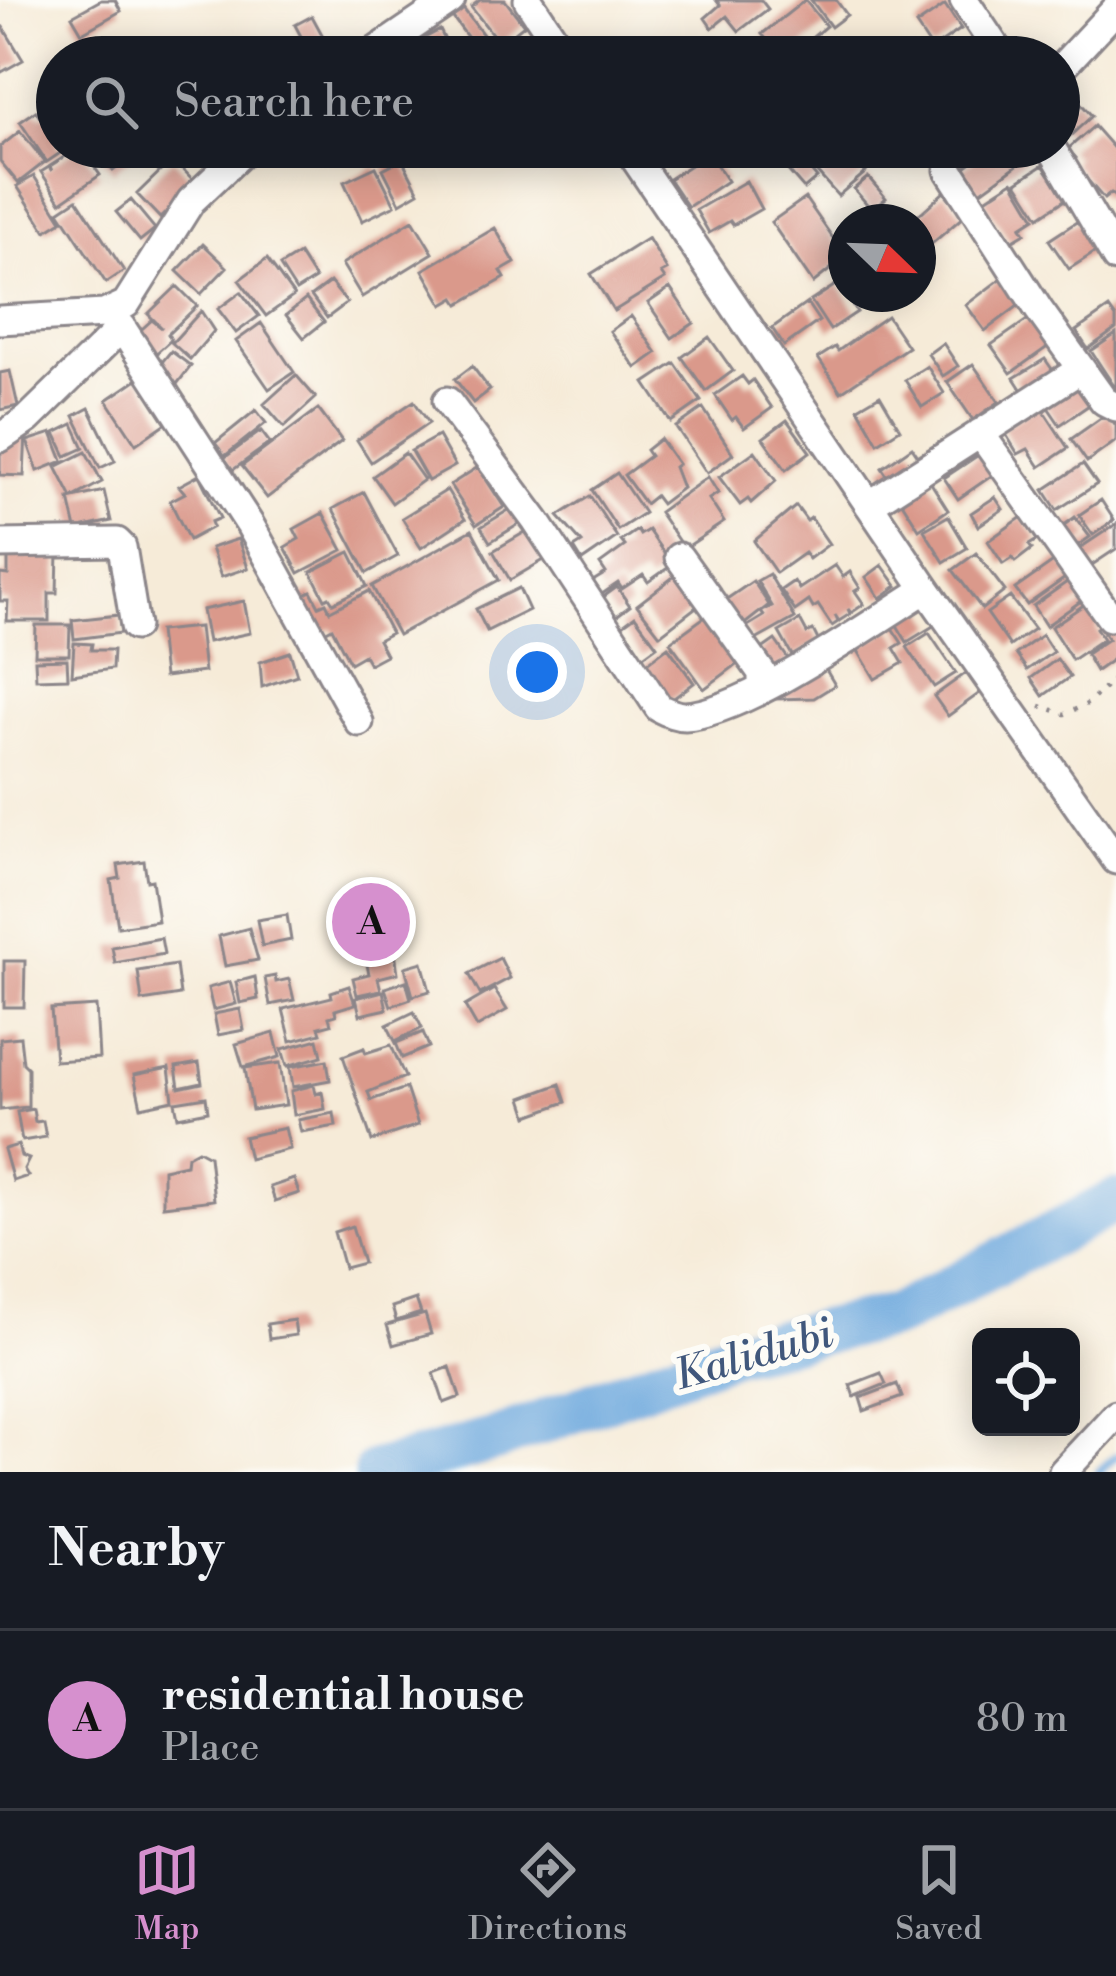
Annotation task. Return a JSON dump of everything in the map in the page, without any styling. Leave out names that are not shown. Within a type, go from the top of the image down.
[{"type":"street","points":[[399,36],[452,0]]},
{"type":"street","points":[[528,0],[552,36]]},
{"type":"street","points":[[964,0],[988,36]]},
{"type":"street","points":[[1080,48],[1116,10]]},
{"type":"street","points":[[0,438],[28,419],[117,319],[191,201],[226,168]]},
{"type":"street","points":[[641,168],[1116,860]]},
{"type":"street","points":[[1063,168],[1116,258]]},
{"type":"street","points":[[950,170],[1081,369],[1104,401],[1116,407]]},
{"type":"street","points":[[0,320],[117,319]]},
{"type":"street","points":[[117,319],[250,525],[359,722]]},
{"type":"street","points":[[869,506],[1081,369]]},
{"type":"street","points":[[447,401],[536,521],[659,708],[678,717],[699,714],[763,689],[926,589]]},
{"type":"street","points":[[980,434],[1111,617]]},
{"type":"street","points":[[0,544],[117,542],[122,547],[134,626]]},
{"type":"street","points":[[679,557],[762,673],[763,689]]},
{"type":"street","points":[[1063,1472],[1116,1415]]},
{"type":"path","points":[[1014,715],[1037,705],[1065,714],[1089,703],[1116,676]]},
{"type":"building","points":[[101,0],[115,0],[121,11],[82,33],[72,16]]},
{"type":"building","points":[[480,0],[505,0],[524,25],[510,36],[494,36],[471,7]]},
{"type":"building","points":[[716,0],[761,0],[768,9],[739,31],[727,16],[712,28],[705,18],[720,5]]},
{"type":"building","points":[[805,0],[826,26],[814,36],[762,34]]},
{"type":"building","points":[[811,0],[836,0],[847,15],[831,27]]},
{"type":"building","points":[[945,5],[961,29],[951,36],[923,36],[916,25]]},
{"type":"building","points":[[462,7],[484,36],[466,36],[451,15]]},
{"type":"building","points":[[312,16],[323,36],[301,36],[295,25]]},
{"type":"building","points":[[3,27],[23,60],[0,73],[0,29]]},
{"type":"building","points":[[1080,102],[1092,116],[1080,127]]},
{"type":"building","points":[[36,111],[36,146],[20,122]]},
{"type":"building","points":[[1094,126],[1116,151],[1116,198],[1111,193],[1104,199],[1077,168],[1080,138]]},
{"type":"building","points":[[20,131],[36,151],[37,168],[18,183],[0,161],[0,147]]},
{"type":"building","points":[[95,168],[100,175],[61,202],[41,172]]},
{"type":"building","points":[[164,168],[182,168],[196,183],[160,218],[137,194]]},
{"type":"building","points":[[376,168],[395,205],[362,221],[344,182]]},
{"type":"building","points":[[407,168],[419,192],[400,203],[383,169]]},
{"type":"building","points":[[686,168],[719,168],[727,181],[688,207],[669,179]]},
{"type":"building","points":[[786,168],[809,168],[817,178],[804,189]]},
{"type":"building","points":[[813,168],[862,168],[866,172],[838,196]]},
{"type":"building","points":[[963,168],[1013,168],[979,193]]},
{"type":"building","points":[[1045,168],[1066,199],[1039,217],[1017,182]]},
{"type":"building","points":[[34,176],[62,221],[46,231],[17,186]]},
{"type":"building","points":[[868,177],[886,198],[879,204],[867,204],[854,189]]},
{"type":"building","points":[[746,181],[761,209],[709,233],[696,210]]},
{"type":"building","points":[[1013,181],[1035,218],[1021,227],[1025,233],[1010,242],[984,200]]},
{"type":"building","points":[[944,192],[964,216],[936,240],[936,204],[931,204]]},
{"type":"building","points":[[805,198],[828,231],[828,271],[813,283],[771,222]]},
{"type":"building","points":[[77,199],[124,271],[106,283],[59,211]]},
{"type":"building","points":[[131,200],[155,229],[140,241],[116,212]]},
{"type":"building","points":[[413,220],[433,253],[362,297],[342,264]]},
{"type":"building","points":[[1078,221],[1097,251],[1069,269],[1049,240]]},
{"type":"building","points":[[495,228],[515,263],[501,271],[505,278],[459,304],[455,298],[443,305],[423,270]]},
{"type":"building","points":[[648,238],[667,270],[661,273],[665,279],[614,311],[591,274]]},
{"type":"building","points":[[203,244],[227,267],[201,294],[177,271]]},
{"type":"building","points":[[299,254],[315,279],[296,291],[280,266]]},
{"type":"building","points":[[267,259],[294,296],[266,316],[239,280]]},
{"type":"building","points":[[1007,274],[1026,300],[985,331],[966,305]]},
{"type":"building","points":[[330,282],[347,303],[327,318],[311,296]]},
{"type":"building","points":[[177,286],[197,306],[152,357],[133,337],[152,320],[162,328],[148,314]]},
{"type":"building","points":[[670,288],[694,323],[672,338],[648,303]]},
{"type":"building","points":[[828,290],[828,312],[857,312],[830,330],[811,301]]},
{"type":"building","points":[[241,292],[259,316],[236,333],[218,309]]},
{"type":"building","points":[[306,299],[324,322],[304,338],[286,315]]},
{"type":"building","points":[[807,303],[819,321],[784,346],[772,328]]},
{"type":"building","points":[[1109,308],[1116,329],[1088,349],[1076,331]]},
{"type":"building","points":[[201,311],[214,331],[190,359],[172,343]]},
{"type":"building","points":[[631,316],[657,353],[636,368],[610,331]]},
{"type":"building","points":[[887,316],[908,347],[841,392],[818,358],[835,347],[838,351]]},
{"type":"building","points":[[1030,318],[1049,346],[1011,373],[991,345]]},
{"type":"building","points":[[261,323],[294,372],[269,389],[236,341]]},
{"type":"building","points":[[1116,334],[1116,389],[1091,351]]},
{"type":"building","points":[[709,337],[733,371],[706,391],[682,357]]},
{"type":"building","points":[[943,343],[958,366],[943,376],[928,354]]},
{"type":"building","points":[[171,351],[191,366],[170,393],[154,372]]},
{"type":"building","points":[[1045,359],[1054,372],[1023,392],[1014,378]]},
{"type":"building","points":[[675,363],[701,401],[671,422],[645,383]]},
{"type":"building","points":[[973,364],[999,402],[973,420],[947,382]]},
{"type":"building","points":[[472,366],[490,390],[473,403],[455,379]]},
{"type":"building","points":[[927,366],[944,393],[922,407],[905,380]]},
{"type":"building","points":[[10,371],[18,406],[0,410],[0,373]]},
{"type":"building","points":[[296,375],[316,398],[284,427],[264,404]]},
{"type":"building","points":[[742,376],[748,384],[753,380],[772,408],[744,428],[736,417],[732,420],[715,395]]},
{"type":"building","points":[[139,378],[168,422],[136,444],[107,400]]},
{"type":"building","points":[[1077,381],[1092,403],[1060,425],[1045,403]]},
{"type":"building","points":[[880,395],[900,429],[878,443],[858,408]]},
{"type":"building","points":[[414,401],[429,423],[371,462],[357,440]]},
{"type":"building","points":[[1039,404],[1068,448],[1040,467],[1028,449],[1018,454],[1002,428]]},
{"type":"building","points":[[89,408],[115,461],[100,468],[74,416]]},
{"type":"building","points":[[703,408],[733,454],[707,473],[676,427]]},
{"type":"building","points":[[318,409],[342,441],[267,498],[242,466]]},
{"type":"building","points":[[256,410],[266,423],[225,456],[215,443]]},
{"type":"building","points":[[1108,413],[1116,426],[1116,441],[1087,462],[1071,439]]},
{"type":"building","points":[[787,420],[810,452],[786,470],[763,438]]},
{"type":"building","points":[[73,424],[84,448],[66,456],[55,433]]},
{"type":"building","points":[[26,431],[24,476],[0,475],[0,450]]},
{"type":"building","points":[[261,431],[270,443],[233,470],[224,458]]},
{"type":"building","points":[[52,433],[63,461],[38,471],[27,441]]},
{"type":"building","points":[[438,436],[455,466],[428,481],[411,451]]},
{"type":"building","points":[[660,439],[678,464],[674,467],[682,488],[661,504],[655,496],[645,504],[624,475],[650,456],[646,450]]},
{"type":"building","points":[[912,447],[922,462],[892,483],[882,468]]},
{"type":"building","points":[[755,451],[776,481],[751,503],[748,499],[740,505],[719,477]]},
{"type":"building","points":[[86,452],[102,482],[72,498],[56,467]]},
{"type":"building","points":[[983,452],[997,472],[958,499],[944,478]]},
{"type":"building","points":[[405,453],[424,480],[392,503],[373,476]]},
{"type":"building","points":[[1083,464],[1097,484],[1057,510],[1044,490]]},
{"type":"building","points":[[478,467],[504,507],[476,525],[450,485]]},
{"type":"building","points":[[924,472],[948,510],[919,529],[895,491]]},
{"type":"building","points":[[617,473],[644,513],[618,530],[592,490]]},
{"type":"building","points":[[199,475],[220,518],[189,540],[170,501],[185,493],[179,486]]},
{"type":"building","points":[[708,477],[718,493],[709,499],[724,522],[684,549],[659,512]]},
{"type":"building","points":[[447,490],[465,519],[421,548],[402,518]]},
{"type":"building","points":[[104,491],[111,521],[76,529],[69,499]]},
{"type":"building","points":[[364,492],[398,556],[367,573],[333,509]]},
{"type":"building","points":[[590,496],[617,537],[582,561],[574,548],[582,543],[558,516]]},
{"type":"building","points":[[995,497],[1003,509],[978,526],[971,513]]},
{"type":"building","points":[[1101,500],[1114,520],[1093,535],[1079,515]]},
{"type":"building","points":[[515,506],[524,521],[490,542],[481,527]]},
{"type":"building","points":[[796,506],[829,544],[809,559],[804,553],[776,573],[754,541]]},
{"type":"building","points":[[323,513],[343,550],[299,573],[285,547],[299,539],[294,529]]},
{"type":"building","points":[[948,516],[967,548],[944,562],[924,530]]},
{"type":"building","points":[[1022,517],[1037,540],[1015,562],[1012,558],[1003,564],[988,541]]},
{"type":"building","points":[[1075,517],[1090,537],[1074,548],[1060,528]]},
{"type":"building","points":[[1116,524],[1116,549],[1089,567],[1077,550]]},
{"type":"building","points":[[532,528],[549,557],[510,580],[493,551]]},
{"type":"building","points":[[472,530],[499,580],[398,635],[372,586]]},
{"type":"building","points":[[637,530],[640,535],[648,530],[672,565],[648,582],[643,575],[622,589],[618,583],[602,594],[593,581],[606,573],[600,564],[625,546],[621,541]]},
{"type":"building","points":[[238,539],[248,568],[221,577],[211,548]]},
{"type":"building","points":[[8,551],[58,551],[57,593],[49,593],[49,621],[7,621],[8,601],[0,601],[0,574],[8,575]]},
{"type":"building","points":[[350,552],[367,586],[333,603],[325,599],[311,572]]},
{"type":"building","points":[[976,553],[1005,591],[982,609],[953,570]]},
{"type":"building","points":[[1059,558],[1071,574],[1027,605],[1015,589]]},
{"type":"building","points":[[835,565],[843,577],[850,572],[864,604],[851,613],[848,609],[850,614],[839,621],[835,615],[838,622],[832,626],[818,605],[813,608],[809,601],[795,611],[781,590],[794,581],[799,589]]},
{"type":"building","points":[[882,565],[897,586],[880,598],[866,577]]},
{"type":"building","points":[[681,571],[704,601],[660,635],[637,605]]},
{"type":"building","points":[[769,574],[795,618],[754,641],[746,627],[772,606],[757,581]]},
{"type":"building","points":[[1074,577],[1088,596],[1046,626],[1033,606]]},
{"type":"building","points":[[753,581],[769,605],[737,630],[721,603]]},
{"type":"building","points":[[617,587],[630,606],[615,617],[602,598]]},
{"type":"building","points":[[519,588],[529,610],[487,631],[476,609]]},
{"type":"building","points":[[311,591],[319,606],[326,603],[330,611],[369,591],[391,633],[378,640],[386,655],[369,664],[364,655],[350,663],[332,628],[317,636],[297,598]]},
{"type":"building","points":[[1010,597],[1034,629],[1010,646],[987,613]]},
{"type":"building","points":[[1094,598],[1108,619],[1096,628],[1103,639],[1072,660],[1051,627]]},
{"type":"building","points":[[244,601],[250,633],[208,642],[202,610]]},
{"type":"building","points":[[922,604],[935,625],[907,642],[895,622]]},
{"type":"building","points":[[710,613],[743,660],[704,689],[670,642]]},
{"type":"building","points":[[119,615],[121,633],[74,639],[72,620]]},
{"type":"building","points":[[635,616],[657,646],[642,657],[620,627]]},
{"type":"building","points":[[800,620],[819,642],[793,657],[779,632]]},
{"type":"building","points":[[1112,621],[1116,657],[1096,671],[1086,654],[1108,639],[1101,629]]},
{"type":"building","points":[[36,625],[70,625],[69,655],[35,655]]},
{"type":"building","points":[[199,627],[204,672],[164,677],[159,631]]},
{"type":"building","points":[[892,628],[902,643],[894,648],[903,663],[875,679],[857,649]]},
{"type":"building","points":[[929,633],[956,673],[934,687],[907,647]]},
{"type":"building","points":[[1042,635],[1053,652],[1027,670],[1016,654]]},
{"type":"building","points":[[775,640],[789,660],[771,672],[758,652]]},
{"type":"building","points":[[74,643],[92,644],[91,650],[113,650],[112,669],[72,675]]},
{"type":"building","points":[[668,647],[694,683],[670,701],[644,665]]},
{"type":"building","points":[[290,652],[297,675],[262,687],[260,662]]},
{"type":"building","points":[[819,658],[835,685],[814,698],[775,699],[772,693]]},
{"type":"building","points":[[67,659],[68,678],[36,679],[35,660]]},
{"type":"building","points":[[1057,659],[1070,677],[1043,696],[1031,678]]},
{"type":"building","points":[[966,673],[980,693],[948,716],[934,696]]},
{"type":"building","points":[[144,861],[158,921],[118,927],[111,880],[120,878],[118,865]]},
{"type":"building","points":[[372,902],[378,919],[386,915],[390,926],[359,938],[349,911]]},
{"type":"building","points":[[287,915],[291,940],[262,946],[257,920]]},
{"type":"building","points":[[249,928],[258,960],[225,966],[219,936]]},
{"type":"building","points":[[161,938],[164,954],[115,963],[112,947]]},
{"type":"building","points":[[393,939],[398,973],[378,978],[381,990],[357,995],[353,978],[369,974],[363,946]]},
{"type":"building","points":[[500,958],[510,978],[480,994],[469,974]]},
{"type":"building","points":[[4,961],[25,961],[24,1007],[4,1007]]},
{"type":"building","points":[[422,962],[430,991],[413,996],[405,967]]},
{"type":"building","points":[[176,965],[180,995],[142,1001],[138,971]]},
{"type":"building","points":[[275,976],[276,982],[289,979],[294,1000],[270,1005],[265,978]]},
{"type":"building","points":[[255,977],[258,999],[240,1003],[236,982]]},
{"type":"building","points":[[406,981],[411,999],[391,1006],[385,988]]},
{"type":"building","points":[[230,982],[236,1004],[213,1010],[208,988]]},
{"type":"building","points":[[349,986],[355,1004],[335,1010],[336,1015],[329,1017],[331,1024],[319,1027],[321,1033],[291,1041],[283,1009],[332,997],[331,992]]},
{"type":"building","points":[[494,989],[507,1010],[477,1027],[465,1006]]},
{"type":"building","points":[[383,991],[387,1009],[360,1015],[356,998]]},
{"type":"building","points":[[96,1006],[99,1058],[55,1061],[51,1009]]},
{"type":"building","points":[[240,1009],[244,1030],[218,1035],[214,1014]]},
{"type":"building","points":[[414,1012],[422,1028],[395,1041],[387,1025]]},
{"type":"building","points":[[423,1032],[429,1047],[402,1058],[396,1043]]},
{"type":"building","points":[[274,1033],[280,1057],[243,1067],[236,1044]]},
{"type":"building","points":[[20,1037],[28,1068],[28,1107],[0,1110],[0,1039]]},
{"type":"building","points":[[318,1039],[322,1056],[287,1066],[282,1049]]},
{"type":"building","points":[[391,1045],[405,1077],[368,1092],[371,1100],[406,1088],[418,1125],[372,1141],[343,1056]]},
{"type":"building","points":[[327,1060],[330,1080],[293,1087],[290,1067]]},
{"type":"building","points":[[199,1063],[202,1083],[179,1088],[176,1067]]},
{"type":"building","points":[[280,1063],[286,1105],[252,1110],[245,1068]]},
{"type":"building","points":[[169,1068],[173,1100],[141,1107],[134,1075]]},
{"type":"building","points":[[560,1084],[566,1102],[528,1116],[522,1098]]},
{"type":"building","points":[[314,1085],[316,1094],[322,1092],[325,1109],[294,1115],[291,1091]]},
{"type":"building","points":[[206,1097],[208,1111],[178,1117],[175,1102]]},
{"type":"building","points":[[33,1109],[35,1122],[43,1121],[46,1137],[22,1141],[17,1112]]},
{"type":"building","points":[[334,1113],[336,1126],[301,1132],[298,1120]]},
{"type":"building","points":[[285,1128],[290,1149],[249,1159],[244,1137]]},
{"type":"building","points":[[18,1145],[21,1156],[29,1159],[24,1169],[28,1176],[13,1181],[4,1149]]},
{"type":"building","points":[[198,1150],[209,1156],[214,1200],[163,1206],[163,1169],[186,1164],[187,1156]]},
{"type":"building","points":[[294,1179],[299,1193],[275,1201],[270,1187]]},
{"type":"building","points":[[352,1226],[363,1263],[344,1268],[334,1232]]},
{"type":"building","points":[[416,1299],[421,1313],[396,1321],[392,1307]]},
{"type":"building","points":[[425,1314],[431,1334],[393,1345],[387,1325]]},
{"type":"building","points":[[294,1320],[296,1335],[269,1339],[267,1324]]},
{"type":"building","points":[[450,1367],[460,1397],[444,1403],[434,1373]]},
{"type":"building","points":[[881,1373],[886,1384],[854,1397],[850,1385]]},
{"type":"building","points":[[897,1384],[902,1397],[864,1411],[860,1398]]},
{"type":"waterway","name":"Kalidubi","points":[[376,1472],[500,1438],[735,1351],[896,1316],[1116,1201]]},
{"type":"waterway","points":[[1098,1472],[1116,1456]]},
{"type":"place","name":"residential house","points":[[371,922]]}]
